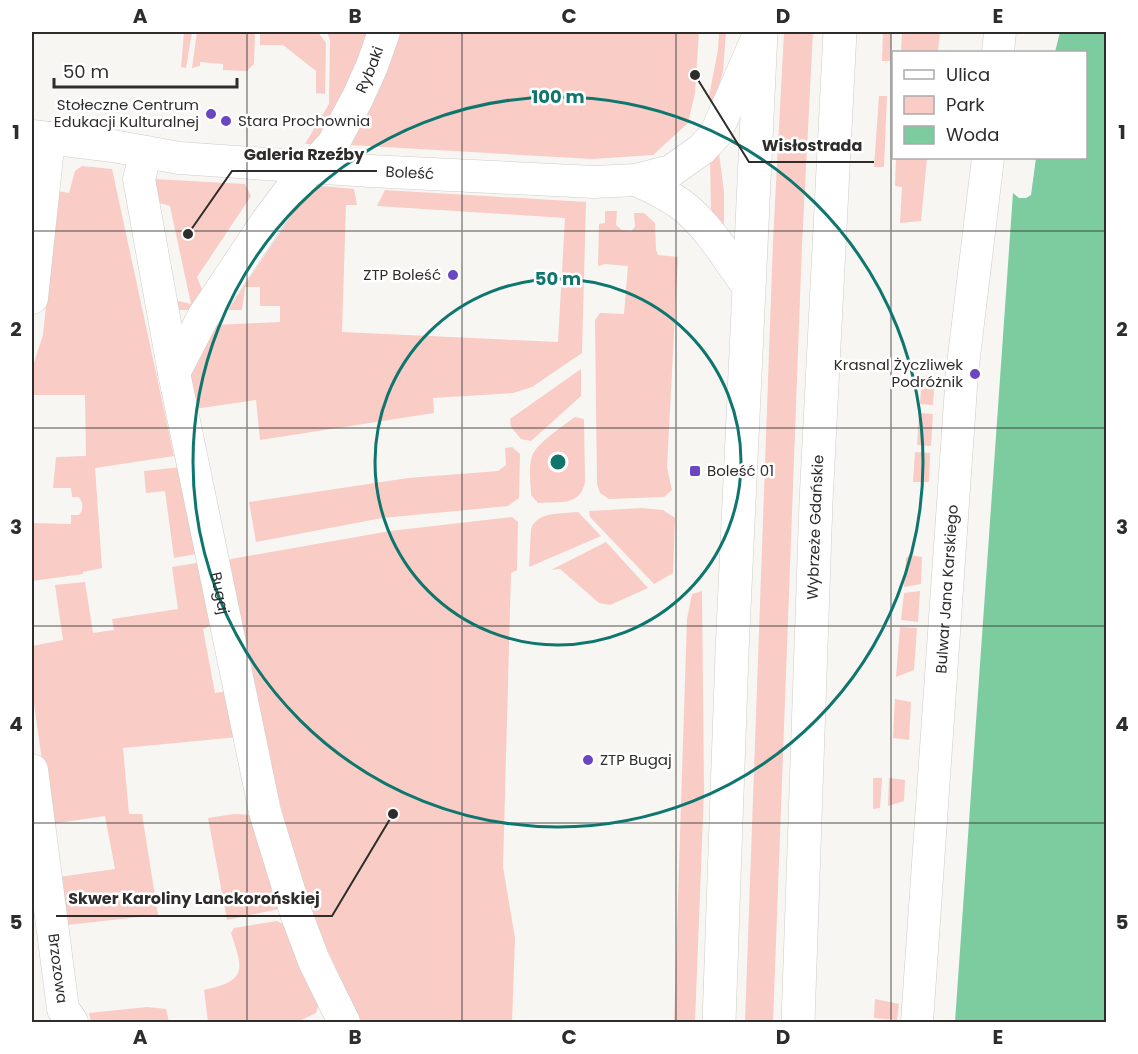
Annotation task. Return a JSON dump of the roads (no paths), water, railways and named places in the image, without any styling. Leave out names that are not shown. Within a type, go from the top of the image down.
[{"type":"main road","points":[[719,1023],[732,652],[761,32]]},
{"type":"main road","name":"Wybrzeże Gdańskie","points":[[798,1023],[816,502],[840,32]]},
{"type":"street","name":"Rybaki","points":[[174,373],[203,317],[267,221],[288,193],[333,144],[372,66],[384,32]]},
{"type":"street","name":"Boleść","points":[[40,137],[179,158],[582,181],[636,180],[671,171],[702,150],[715,135],[761,32]]},
{"type":"street","points":[[998,51],[1000,32]]},
{"type":"street","points":[[32,298],[40,137]]},
{"type":"street","name":"Bugaj","points":[[146,152],[139,179],[174,373],[265,812],[296,913],[314,961],[344,1023]]},
{"type":"street","name":"Bulwar Jana Karskiego","points":[[917,1023],[962,373],[988,159]]},
{"type":"street","name":"Boleść","points":[[636,180],[659,190],[688,210],[717,244],[749,288]]},
{"type":"street","name":"Brzozowa","points":[[32,770],[63,1009],[71,1022]]},
{"type":"water","points":[[1060,32],[1106,32],[1106,1022],[955,1022],[1013,193],[1019,198],[1031,195],[1036,159],[1087,159],[1087,51],[1055,51]]},
{"type":"place","name":"Wisłostrada","points":[[695,75]]},
{"type":"place","name":"Stołeczne Centrum Edukacji Kulturalnej","points":[[211,114]]},
{"type":"place","name":"Stara Prochownia","points":[[226,121]]},
{"type":"place","name":"Galeria Rzeźby","points":[[188,234]]},
{"type":"place","name":"ZTP Boleść","points":[[453,275]]},
{"type":"place","name":"Krasnal Życzliwek Podróżnik","points":[[975,374]]},
{"type":"place","name":"Boleść 01","points":[[695,471]]},
{"type":"place","name":"ZTP Bugaj","points":[[588,760]]},
{"type":"place","name":"Skwer Karoliny Lanckorońskiej","points":[[393,814]]}]
